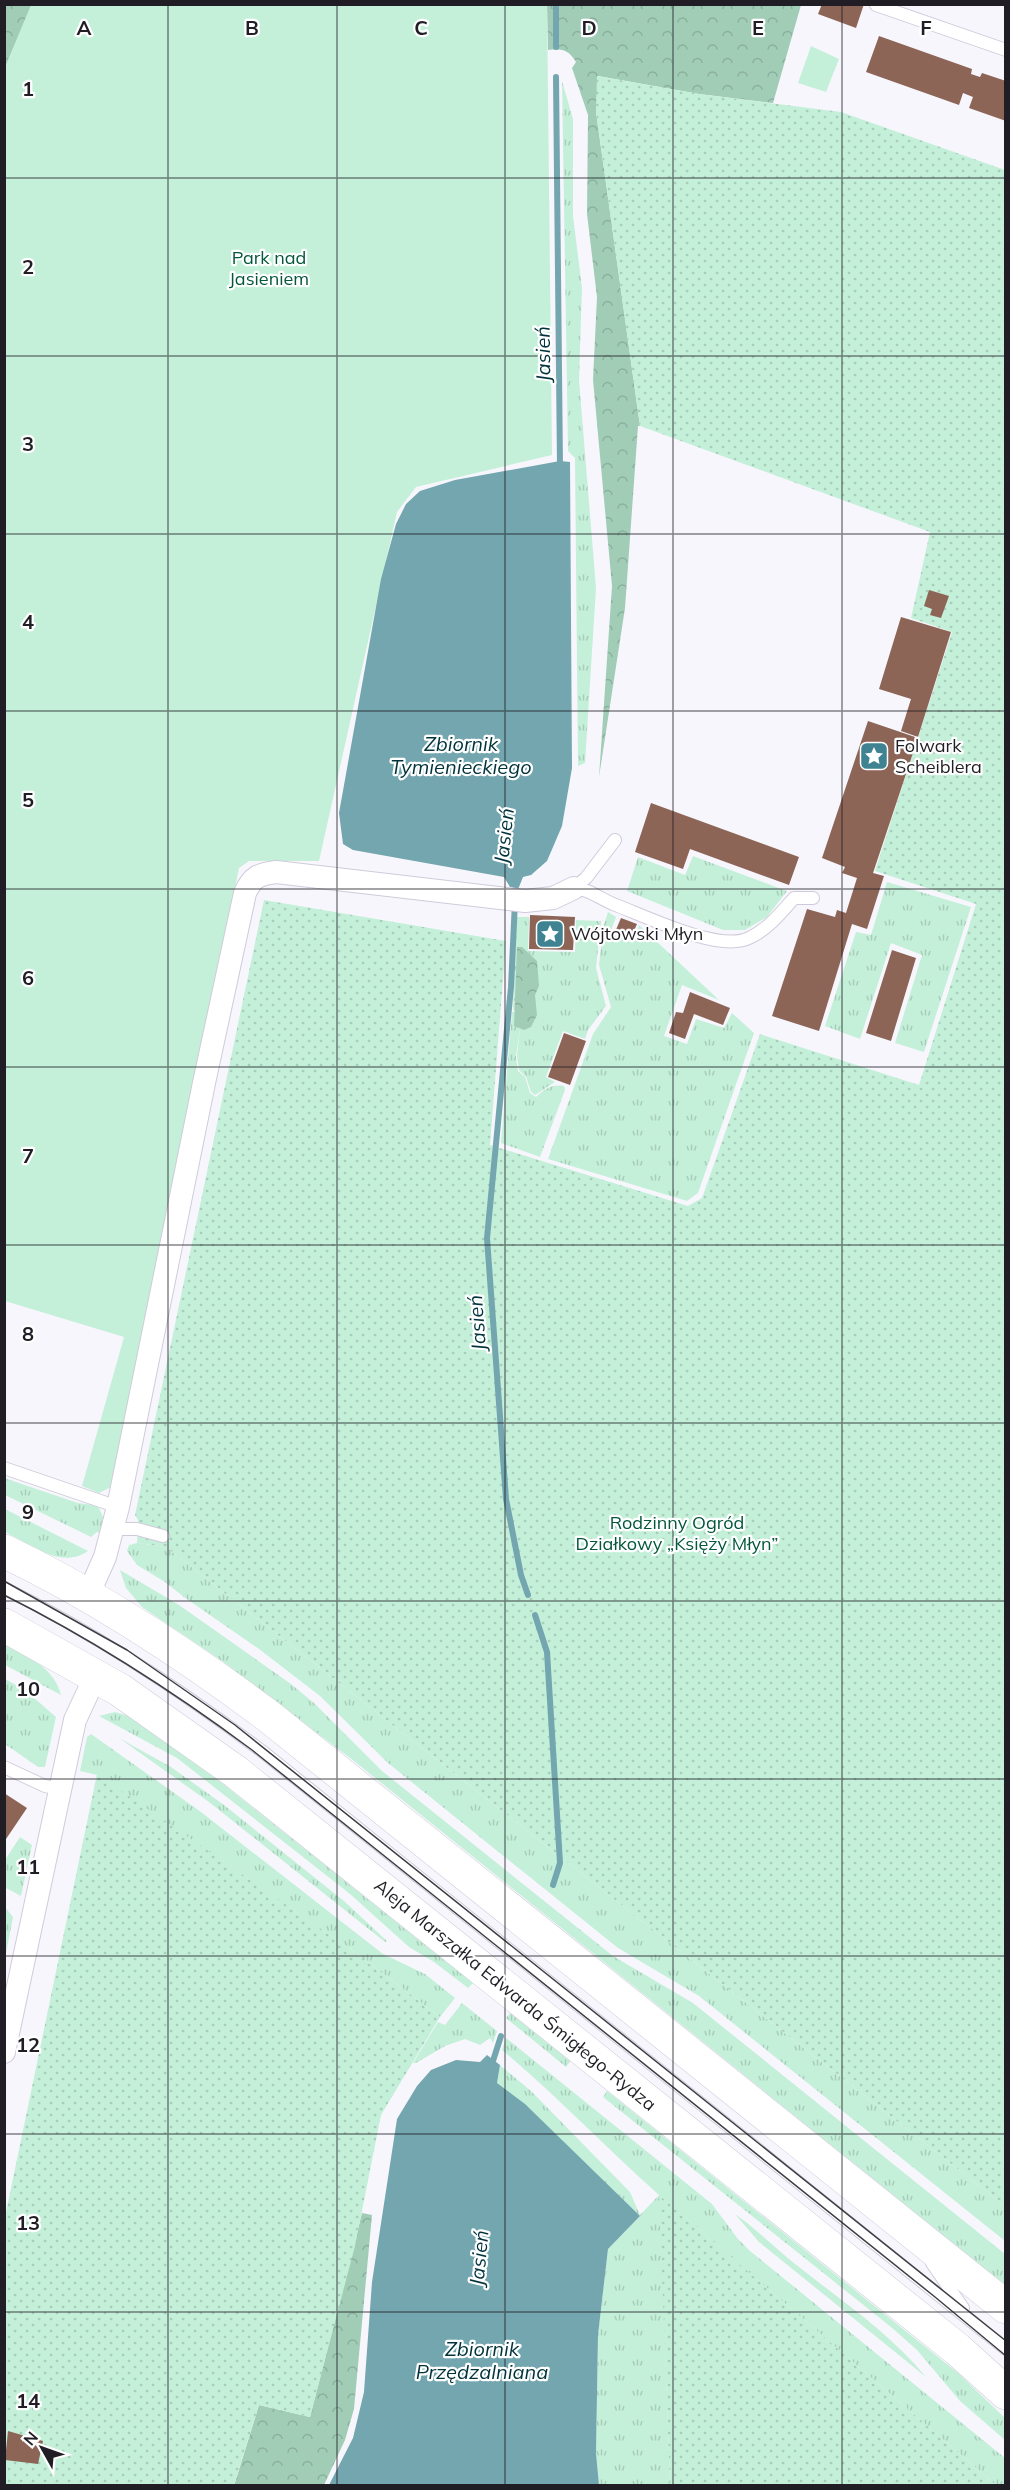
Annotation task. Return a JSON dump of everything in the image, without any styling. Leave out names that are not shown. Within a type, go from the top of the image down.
[{"type":"main road","points":[[4,1551],[88,1595],[200,1666],[267,1714],[1005,2307]]},
{"type":"main road","name":"Aleja Marszałka Edwarda Śmigłego-Rydza","points":[[4,1625],[96,1675],[174,1726],[264,1793],[957,2349],[1005,2393]]},
{"type":"street","points":[[88,1595],[105,1557],[113,1529],[204,1083],[245,893],[250,883],[256,876],[276,872],[525,901],[553,898],[574,888]]},
{"type":"street","points":[[4,2052],[76,1715],[96,1675]]},
{"type":"lane","points":[[876,4],[1005,50]]},
{"type":"lane","points":[[574,888],[586,878],[615,840]]},
{"type":"lane","points":[[574,888],[581,888],[610,903],[677,929],[720,942],[747,939],[773,922],[794,898],[813,898]]},
{"type":"lane","points":[[4,1468],[118,1507]]},
{"type":"lane","points":[[113,1529],[137,1529],[163,1536]]},
{"type":"lane","points":[[4,1588],[126,1656],[241,1736],[1005,2349]]},
{"type":"lane","points":[[4,1767],[45,1786],[60,1789]]},
{"type":"lane","points":[[904,2225],[977,2325]]},
{"type":"green space","points":[[5,5],[36,5],[5,78]]},
{"type":"green space","name":"Park nad Jasieniem","points":[[31,5],[547,5],[552,455],[416,487],[397,512],[319,861],[249,861],[239,868],[113,1486],[99,1493],[82,1486],[124,1337],[5,1301],[5,67]]},
{"type":"green space","points":[[547,5],[801,5],[773,103],[699,94],[598,76],[596,112],[640,426],[638,426],[625,608],[599,777],[612,586],[593,380],[597,297],[587,214],[588,115],[572,68],[576,62],[570,54],[564,51],[548,50]]},
{"type":"green space","points":[[811,46],[839,59],[826,92],[798,83]]},
{"type":"green space","name":"Rodzinny Ogród Działkowy „Księży Młyn”","points":[[597,76],[699,94],[841,112],[1005,170],[1005,2206],[166,1547],[137,1543],[138,1520],[135,1515],[264,900],[506,941],[490,1145],[688,1206],[702,1198],[760,1034],[919,1085],[976,904],[875,871],[952,632],[911,618],[930,532],[640,426],[596,112]]},
{"type":"green space","points":[[562,81],[573,119],[573,216],[582,288],[579,380],[596,588],[585,763],[578,766],[575,458],[568,451]]},
{"type":"green space","points":[[693,856],[787,891],[767,917],[745,930],[723,930],[627,891],[638,857],[685,875]]},
{"type":"green space","points":[[887,882],[971,907],[924,1052],[895,1043],[922,955],[891,943],[860,1039],[825,1026],[856,932],[871,935]]},
{"type":"green space","points":[[608,912],[616,917],[610,933],[633,943],[639,925],[719,1000],[682,985],[664,1036],[687,1044],[696,1019],[724,1028],[732,1013],[754,1033],[698,1193],[687,1201],[548,1159],[593,1034],[611,1007],[599,965],[603,928]]},
{"type":"green space","points":[[516,917],[529,917],[528,951],[575,952],[576,920],[601,921],[596,968],[606,1006],[588,1030],[585,1039],[563,1031],[546,1077],[555,1082],[535,1095],[531,1092],[526,1077],[519,1070],[517,1056],[520,1027],[516,1057],[518,1071],[525,1077],[530,1093],[536,1097],[552,1086],[564,1086],[565,1090],[540,1157],[501,1143],[512,1012],[522,1011],[513,1010]]},
{"type":"green space","points":[[517,947],[522,947],[537,961],[539,986],[535,995],[537,1015],[531,1027],[524,1030],[514,1026]]},
{"type":"green space","points":[[4,1478],[78,1503],[94,1505],[99,1508],[105,1521],[102,1534],[97,1532],[91,1537],[5,1495]]},
{"type":"green space","points":[[5,1509],[88,1551],[67,1558],[56,1557],[35,1548],[5,1532]]},
{"type":"green space","points":[[137,1543],[166,1547],[1005,2206],[1005,2241],[699,1996],[618,1948],[388,1763],[320,1696],[259,1649],[165,1582],[137,1565],[127,1551],[129,1545]]},
{"type":"green space","points":[[120,1570],[179,1605],[291,1684],[314,1703],[382,1771],[613,1956],[693,2003],[1005,2254],[1005,2285],[354,1761],[222,1661],[142,1607],[126,1588]]},
{"type":"green space","points":[[5,1644],[31,1658],[46,1670],[58,1685],[61,1695],[5,1665]]},
{"type":"green space","points":[[5,1679],[25,1690],[56,1717],[45,1767],[38,1767],[5,1744]]},
{"type":"green space","points":[[115,1712],[129,1716],[222,1783],[473,1983],[468,1988],[434,1962],[409,1947],[350,1894],[177,1758],[99,1716]]},
{"type":"green space","points":[[91,1734],[201,1812],[383,1954],[425,1974],[455,1998],[440,2017],[353,1951],[97,1775],[80,1771],[87,1737]]},
{"type":"green space","points":[[119,1738],[171,1767],[224,1805],[344,1901],[387,1941],[385,1942],[209,1802]]},
{"type":"green space","points":[[97,1774],[353,1951],[440,2017],[381,2115],[355,2246],[310,2417],[259,2405],[234,2485],[5,2486],[5,2217]]},
{"type":"green space","points":[[20,1837],[32,1845],[21,1896],[4,1887],[5,1860]]},
{"type":"green space","points":[[5,1907],[13,1917],[5,1959]]},
{"type":"green space","points":[[462,2003],[497,2031],[493,2043],[490,2038],[480,2045],[465,2039],[445,2046],[413,2063],[438,2022],[445,2025]]},
{"type":"green space","points":[[510,2013],[570,2061],[566,2067],[506,2018]]},
{"type":"green space","points":[[506,2038],[712,2204],[750,2251],[1005,2458],[1005,2485],[996,2485],[660,2196],[670,2485],[599,2485],[596,2453],[598,2335],[608,2249],[640,2216],[497,2083],[500,2065],[531,2091],[630,2192],[640,2215],[659,2195],[502,2050]]},
{"type":"green space","points":[[607,2091],[958,2373],[1005,2418],[1005,2440],[960,2401],[917,2350],[891,2327],[603,2097]]},
{"type":"green space","points":[[659,2195],[996,2485],[670,2485]]},
{"type":"green space","points":[[362,2213],[372,2215],[354,2409],[345,2440],[324,2485],[234,2486],[259,2405],[310,2417]]},
{"type":"green space","points":[[735,2214],[882,2333],[926,2377],[759,2242]]},
{"type":"water","name":"Zbiornik Tymienieckiego","points":[[560,461],[570,462],[572,768],[562,826],[547,861],[531,875],[523,877],[519,887],[510,887],[504,877],[353,850],[343,844],[339,813],[381,579],[396,524],[406,504],[420,491],[455,480]]},
{"type":"water","name":"Zbiornik Przędzalniana","points":[[487,2055],[500,2065],[497,2083],[525,2104],[640,2216],[608,2249],[598,2335],[596,2453],[599,2485],[329,2485],[353,2438],[364,2392],[372,2282],[397,2119],[417,2086],[431,2070],[456,2060],[480,2062]]},
{"type":"building","points":[[822,4],[864,4],[856,28],[818,14]]},
{"type":"building","points":[[879,36],[972,69],[971,74],[980,77],[982,73],[1006,81],[1006,121],[969,108],[973,97],[963,93],[959,105],[866,72]]},
{"type":"building","points":[[929,590],[949,596],[941,618],[930,615],[932,609],[924,606]]},
{"type":"building","points":[[901,617],[951,632],[918,737],[901,731],[911,699],[879,689]]},
{"type":"building","points":[[868,721],[918,738],[873,873],[884,876],[867,929],[852,924],[819,1031],[772,1016],[807,909],[835,917],[837,910],[846,913],[857,878],[842,873],[845,867],[822,858]]},
{"type":"building","points":[[651,803],[799,857],[789,885],[690,849],[683,869],[635,852]]},
{"type":"building","points":[[530,915],[575,917],[573,950],[529,949]]},
{"type":"building","points":[[621,918],[637,924],[631,938],[615,932]]},
{"type":"building","points":[[892,950],[916,958],[891,1041],[866,1033]]},
{"type":"building","points":[[690,992],[730,1008],[723,1025],[694,1014],[685,1039],[669,1033],[676,1012],[683,1013]]},
{"type":"building","points":[[564,1033],[586,1041],[570,1085],[548,1077]]},
{"type":"building","points":[[4,1793],[27,1808],[4,1842]]},
{"type":"building","points":[[8,2431],[43,2441],[38,2464],[5,2460]]},
{"type":"waterway","name":"Jasień","points":[[556,4],[556,47]]},
{"type":"waterway","name":"Jasień","points":[[556,77],[560,467]]},
{"type":"waterway","name":"Jasień","points":[[516,880],[511,987],[487,1238],[506,1499],[521,1575],[528,1595]]},
{"type":"waterway","name":"Jasień","points":[[535,1615],[547,1652],[560,1863],[553,1885]]},
{"type":"waterway","name":"Jasień","points":[[491,2067],[501,2036]]},
{"type":"tram line","points":[[4,1581],[127,1650],[235,1725],[1006,2341]]},
{"type":"tram line","points":[[4,1595],[132,1667],[252,1750],[1006,2356]]},
{"type":"place","name":"Folwark Scheiblera","points":[[874,756]]},
{"type":"place","name":"Wójtowski Młyn","points":[[550,934]]}]
